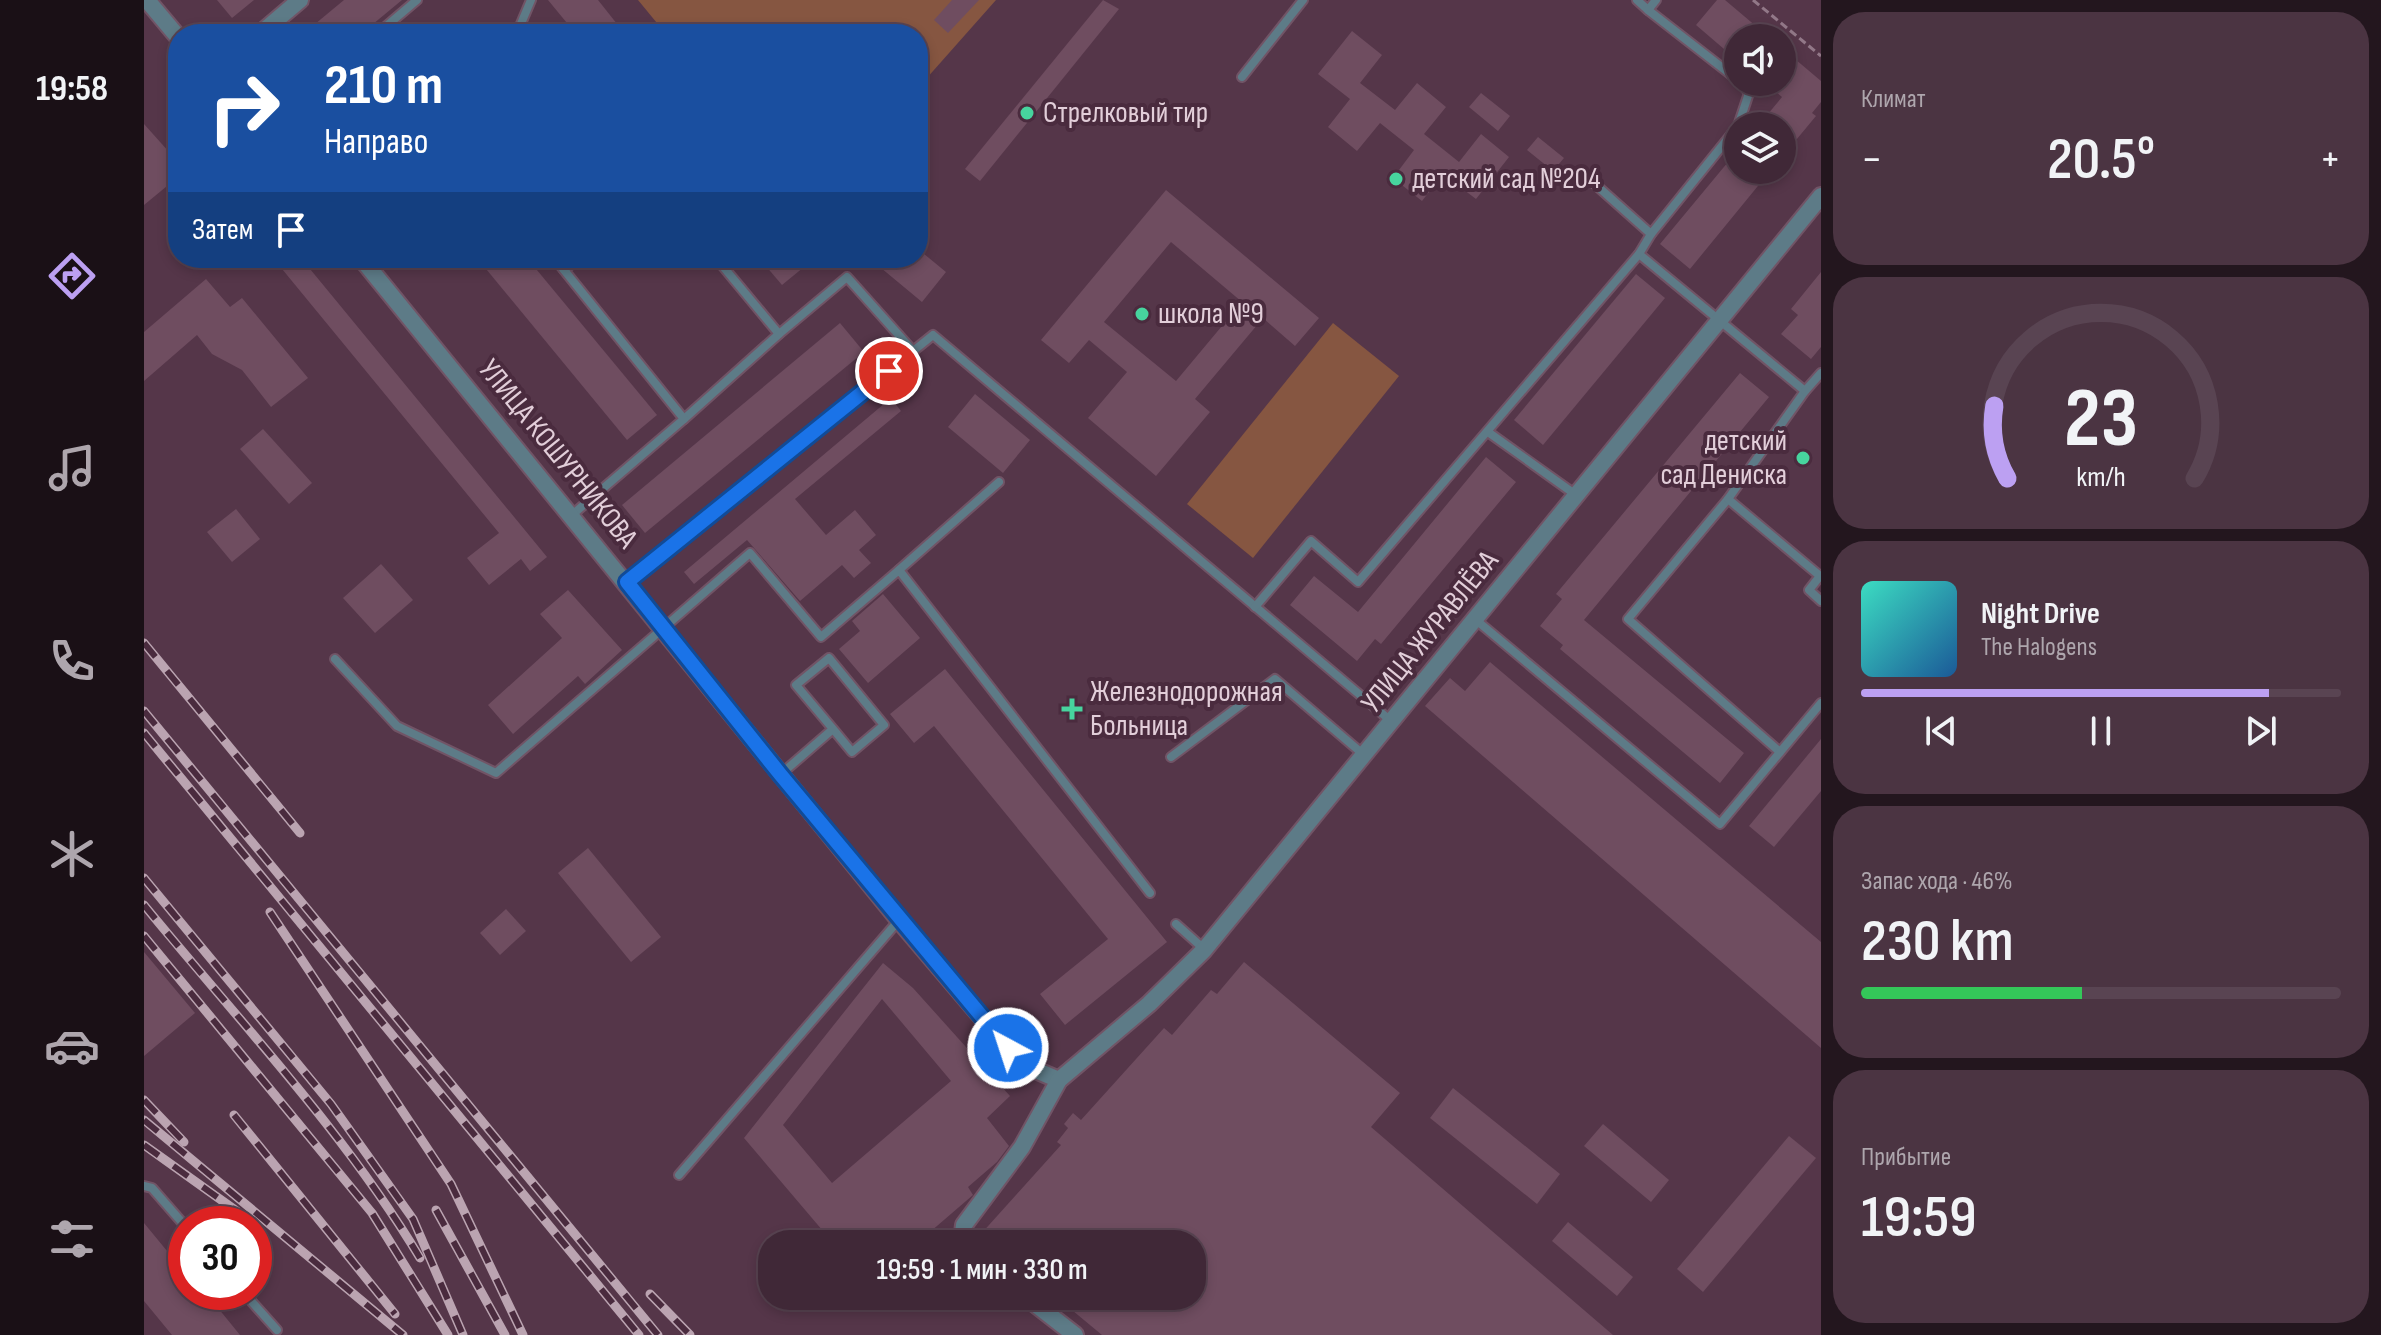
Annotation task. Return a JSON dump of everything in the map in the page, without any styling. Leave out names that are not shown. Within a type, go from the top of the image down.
[{"type":"street","points":[[147,0],[168,25]]},
{"type":"street","points":[[269,24],[288,4]]},
{"type":"street","name":"УЛИЦА ЖУРАВЛЁВА","points":[[1059,1080],[1149,1004],[1204,950],[1821,196]]},
{"type":"street","name":"УЛИЦА КОШУРНИКОВА","points":[[369,268],[665,628],[899,920],[1008,1048],[1031,1068],[1059,1080]]},
{"type":"street","points":[[963,1230],[1022,1147],[1059,1080]]},
{"type":"street","points":[[1043,1310],[1075,1335]]},
{"type":"lane","points":[[389,24],[417,0]]},
{"type":"lane","points":[[521,24],[531,0]]},
{"type":"lane","points":[[1242,77],[1303,0]]},
{"type":"lane","points":[[1637,0],[1724,69]]},
{"type":"lane","points":[[1648,10],[1656,0]]},
{"type":"lane","points":[[1255,607],[1311,541],[1358,582],[1639,254],[1651,234],[1724,143]]},
{"type":"lane","points":[[1587,177],[1651,234]]},
{"type":"lane","points":[[1639,254],[1805,391]]},
{"type":"lane","points":[[566,268],[564,270],[684,419]]},
{"type":"lane","points":[[724,268],[779,334]]},
{"type":"lane","points":[[572,515],[847,277],[913,351]]},
{"type":"lane","points":[[627,582],[933,335],[1392,722]]},
{"type":"lane","points":[[1780,752],[1628,619],[1728,499],[1821,373]]},
{"type":"lane","points":[[1488,432],[1577,496]]},
{"type":"lane","points":[[335,659],[397,726],[496,773],[750,553],[821,637],[999,482]]},
{"type":"lane","points":[[1728,499],[1820,576],[1809,590],[1821,601]]},
{"type":"lane","points":[[899,570],[1150,893]]},
{"type":"lane","points":[[1476,620],[1720,824],[1821,703]]},
{"type":"lane","points":[[829,658],[884,725],[852,752],[833,729],[796,685],[829,658]]},
{"type":"lane","points":[[1171,757],[1275,679],[1365,755]]},
{"type":"lane","points":[[780,774],[833,729]]},
{"type":"lane","points":[[679,1175],[899,920]]},
{"type":"lane","points":[[1176,924],[1204,950]]},
{"type":"lane","points":[[144,1186],[152,1188],[168,1206]]},
{"type":"lane","points":[[259,1310],[277,1330]]},
{"type":"path","points":[[1753,0],[1821,56]]},
{"type":"shaded area","points":[[638,0],[996,0],[928,77],[928,24],[658,24]]},
{"type":"shaded area","points":[[1333,323],[1399,376],[1253,558],[1187,504]]},
{"type":"building","points":[[217,0],[254,0],[232,18]]},
{"type":"building","points":[[344,0],[402,0],[373,24],[315,24]]},
{"type":"building","points":[[548,0],[598,0],[617,24],[568,24]]},
{"type":"building","points":[[952,0],[979,0],[948,33],[934,20]]},
{"type":"building","points":[[1103,0],[1119,9],[980,181],[965,169]]},
{"type":"building","points":[[1717,0],[1725,0],[1753,24],[1724,24],[1724,49],[1696,25]]},
{"type":"building","points":[[1352,31],[1382,55],[1360,83],[1395,110],[1417,83],[1446,107],[1424,134],[1459,162],[1481,134],[1509,157],[1476,199],[1443,174],[1422,201],[1393,178],[1414,150],[1380,123],[1357,151],[1328,127],[1350,99],[1318,74]]},
{"type":"building","points":[[1796,60],[1821,81],[1821,102],[1812,113],[1816,116],[1796,140],[1796,112],[1770,112],[1782,97],[1796,96]]},
{"type":"building","points":[[1481,93],[1510,116],[1498,131],[1469,107]]},
{"type":"building","points":[[144,124],[168,151],[168,185],[144,205]]},
{"type":"building","points":[[1538,137],[1564,158],[1553,171],[1527,150]]},
{"type":"building","points":[[1724,167],[1724,184],[1760,184],[1690,269],[1660,244]]},
{"type":"building","points":[[1166,190],[1319,318],[1295,346],[1263,318],[1195,399],[1210,412],[1156,476],[1088,418],[1127,372],[1089,340],[1069,363],[1041,340]],"holes":[[[1171,242],[1242,302],[1176,381],[1104,322]]]},
{"type":"building","points":[[928,257],[946,272],[922,302],[881,268],[928,268]]},
{"type":"building","points":[[281,268],[309,268],[547,557],[530,571],[521,559],[489,585],[467,558],[499,533]]},
{"type":"building","points":[[485,268],[535,268],[657,415],[627,440]]},
{"type":"building","points":[[768,268],[803,268],[782,285]]},
{"type":"building","points":[[1821,272],[1821,347],[1811,359],[1781,334],[1798,315],[1791,309]]},
{"type":"building","points":[[1636,274],[1665,298],[1543,445],[1514,420]]},
{"type":"building","points":[[206,279],[230,307],[242,298],[308,378],[271,407],[242,370],[212,354],[197,335],[144,381],[144,332]]},
{"type":"building","points":[[840,323],[864,352],[645,533],[622,505]]},
{"type":"building","points":[[1740,373],[1769,397],[1584,620],[1744,753],[1720,783],[1560,649],[1563,645],[1540,626],[1562,599],[1556,594]]},
{"type":"building","points":[[975,394],[1030,440],[1003,473],[948,427]]},
{"type":"building","points":[[891,398],[901,411],[795,499],[826,535],[855,510],[876,535],[859,550],[871,563],[854,578],[842,565],[800,601],[747,540],[694,584],[684,572]]},
{"type":"building","points":[[263,429],[312,483],[289,504],[240,449]]},
{"type":"building","points":[[1486,457],[1516,482],[1381,644],[1375,639],[1357,661],[1290,605],[1314,576],[1358,612]]},
{"type":"building","points":[[236,509],[260,539],[232,562],[207,532]]},
{"type":"building","points":[[381,564],[413,600],[375,633],[343,598]]},
{"type":"building","points":[[568,590],[622,650],[585,684],[578,676],[513,734],[488,705],[562,638],[540,614]]},
{"type":"building","points":[[883,594],[920,638],[868,683],[839,649],[860,631],[852,621]]},
{"type":"building","points":[[1490,662],[1821,942],[1821,1048],[1425,706],[1450,678],[1465,691]]},
{"type":"building","points":[[945,669],[1167,942],[1065,1025],[1040,994],[1108,939],[934,726],[914,743],[890,714]]},
{"type":"building","points":[[1821,739],[1821,791],[1774,847],[1749,826]]},
{"type":"building","points":[[588,848],[661,937],[631,962],[558,873]]},
{"type":"building","points":[[506,909],[526,931],[500,955],[480,933]]},
{"type":"building","points":[[144,952],[195,1013],[144,1056]]},
{"type":"building","points":[[1244,962],[1400,1093],[1371,1127],[1613,1335],[1102,1335],[1072,1310],[1206,1310],[1206,1230],[984,1230],[1061,1145],[1057,1142],[1068,1128],[1064,1124],[1073,1113],[1081,1120],[1164,1028],[1172,1035],[1211,990],[1217,994]]},
{"type":"building","points":[[883,963],[913,988],[1010,1096],[987,1118],[1009,1146],[997,1162],[968,1187],[973,1195],[932,1230],[822,1230],[744,1138]],"holes":[[[882,999],[951,1081],[832,1183],[783,1125]]]},
{"type":"building","points":[[1453,1088],[1560,1174],[1537,1204],[1430,1118]]},
{"type":"building","points":[[1603,1124],[1669,1180],[1651,1202],[1584,1146]]},
{"type":"building","points":[[1789,1136],[1816,1158],[1703,1292],[1677,1269]]},
{"type":"building","points":[[1568,1222],[1633,1277],[1617,1296],[1552,1241]]},
{"type":"building","points":[[144,1223],[168,1252],[168,1310],[220,1310],[240,1335],[172,1335],[144,1301]]},
{"type":"railway","points":[[144,643],[300,833]]},
{"type":"railway","points":[[144,711],[658,1335]]},
{"type":"railway","points":[[144,733],[639,1335]]},
{"type":"railway","points":[[144,878],[331,1104],[413,1219],[463,1335]]},
{"type":"railway","points":[[144,905],[324,1121],[358,1165],[420,1258]]},
{"type":"railway","points":[[270,912],[451,1184],[523,1335]]},
{"type":"railway","points":[[144,936],[372,1213],[448,1335]]},
{"type":"railway","points":[[144,1100],[184,1142]]},
{"type":"railway","points":[[234,1115],[395,1314]]},
{"type":"railway","points":[[144,1120],[403,1335]]},
{"type":"railway","points":[[144,1145],[230,1206]]},
{"type":"railway","points":[[436,1210],[505,1335]]},
{"type":"railway","points":[[650,1294],[690,1335]]},
{"type":"place","name":"Стрелковый тир","points":[[1027,113]]},
{"type":"place","name":"детский сад №204","points":[[1396,179]]},
{"type":"place","name":"школа №9","points":[[1142,314]]},
{"type":"place","name":"детский сад Дениска","points":[[1803,458]]},
{"type":"place","name":"Железнодорожная Больница","points":[[1072,709]]},
{"type":"route","points":[[889,371],[627,582],[899,920],[1008,1048]]}]
